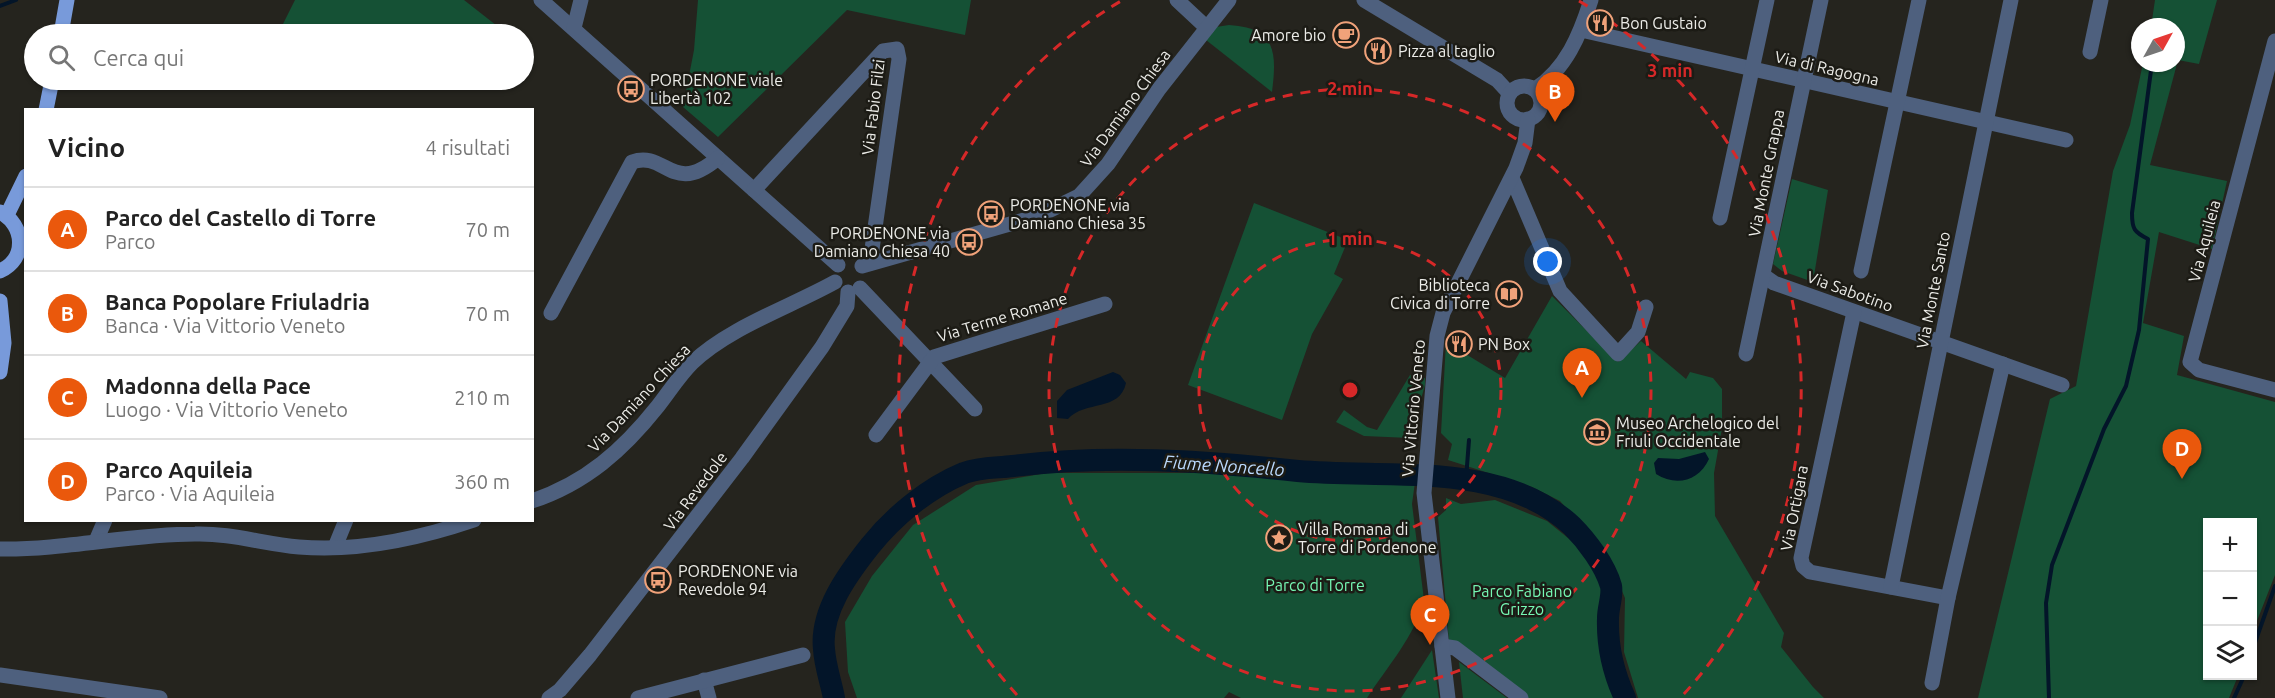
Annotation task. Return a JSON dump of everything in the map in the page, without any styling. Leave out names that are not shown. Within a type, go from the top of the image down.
[{"type":"main road","points":[[63,24],[67,0]]},
{"type":"main road","points":[[46,108],[50,90]]},
{"type":"main road","points":[[0,271],[15,260],[20,245],[18,229],[3,213],[24,180]]},
{"type":"main road","points":[[0,301],[4,343],[0,372]]},
{"type":"street","points":[[541,0],[838,265]]},
{"type":"street","points":[[574,28],[581,0]]},
{"type":"street","points":[[1177,0],[1206,28]]},
{"type":"street","name":"Via Damiano Chiesa","points":[[866,265],[1038,216],[1061,207],[1079,196],[1108,164],[1159,89],[1229,0]]},
{"type":"street","points":[[1364,0],[1497,80],[1509,93]]},
{"type":"street","points":[[1528,119],[1515,117],[1510,113],[1507,100],[1509,93],[1521,85],[1534,89],[1551,78],[1581,30],[1591,0]]},
{"type":"street","points":[[1720,218],[1767,0]]},
{"type":"street","name":"Via Monte Grappa","points":[[1746,354],[1821,0]]},
{"type":"street","points":[[1861,271],[1919,0]]},
{"type":"street","name":"Via Monte Santo","points":[[1891,587],[2011,0]]},
{"type":"street","points":[[2090,52],[2101,0]]},
{"type":"street","name":"Via di Ragogna","points":[[1581,30],[2066,140]]},
{"type":"street","name":"Via Aquileia","points":[[2275,41],[2190,362],[2199,370],[2275,390]]},
{"type":"street","name":"Via Fabio Filzi","points":[[754,190],[883,51],[897,49],[898,59],[866,265]]},
{"type":"street","name":"Via Vittorio Veneto","points":[[1448,698],[1424,493],[1437,336],[1443,313],[1512,178],[1525,143],[1528,119],[1534,117],[1541,106],[1539,94],[1534,89]]},
{"type":"street","points":[[551,313],[632,162],[640,159],[693,175],[718,158]]},
{"type":"street","points":[[1512,178],[1560,291],[1618,354],[1638,332],[1646,308]]},
{"type":"street","points":[[854,290],[865,277],[866,265],[851,260],[838,265],[834,274],[835,282],[854,290],[930,361],[975,409]]},
{"type":"street","name":"Via Sabotino","points":[[1764,276],[1774,283],[2062,385]]},
{"type":"street","name":"Via Damiano Chiesa","points":[[534,500],[576,483],[608,461],[646,421],[692,363],[712,347],[835,282]]},
{"type":"street","name":"Via Revedole","points":[[549,698],[585,661],[742,458],[822,347],[854,290]]},
{"type":"street","name":"Via Terme Romane","points":[[876,435],[930,361],[940,353],[1019,332],[1105,304]]},
{"type":"street","name":"Via Ortigara","points":[[1854,312],[1800,558],[1803,566],[1810,572],[1948,598]]},
{"type":"street","points":[[1932,683],[1948,598],[2003,364]]},
{"type":"street","points":[[96,541],[104,522]]},
{"type":"street","points":[[336,547],[345,522]]},
{"type":"street","points":[[0,549],[96,541],[200,527],[298,547],[336,547],[392,543],[441,526],[463,522]]},
{"type":"street","points":[[1442,646],[1455,648],[1521,698]]},
{"type":"street","points":[[638,698],[803,655]]},
{"type":"street","points":[[0,675],[160,698]]},
{"type":"street","points":[[704,680],[709,698]]},
{"type":"green space","points":[[295,0],[464,0],[495,24],[283,24]]},
{"type":"green space","points":[[698,0],[971,0],[965,35],[847,10],[718,137],[683,107],[694,50]]},
{"type":"green space","points":[[2155,0],[2217,0],[2199,64],[2185,61],[2185,18],[2152,18]]},
{"type":"green space","points":[[1229,25],[1245,27],[1265,37],[1273,54],[1272,92],[1206,40],[1216,27]]},
{"type":"green space","points":[[2141,72],[2175,72],[2150,165],[2227,181],[2212,249],[2159,232],[2143,323],[2184,336],[2177,375],[2275,402],[2275,575],[2257,621],[2257,518],[2203,518],[2203,680],[2236,680],[2229,698],[1978,698],[2050,399],[2076,386],[2113,171],[2130,125]]},
{"type":"green space","points":[[1792,179],[1828,190],[1813,282],[1782,271],[1773,264]]},
{"type":"green space","points":[[1254,203],[1348,240],[1334,274],[1343,279],[1312,334],[1282,420],[1188,385]]},
{"type":"green space","points":[[1552,296],[1618,362],[1641,341],[1686,379],[1690,372],[1713,378],[1722,389],[1722,428],[1714,473],[1715,516],[1784,633],[1781,647],[1824,698],[1638,698],[1624,652],[1625,598],[1611,565],[1584,528],[1560,501],[1532,487],[1448,460],[1452,444],[1441,433],[1446,342],[1505,378]]},
{"type":"green space","points":[[1410,375],[1425,378],[1425,385],[1410,438],[1364,436],[1336,422],[1344,410],[1367,427],[1377,430]]},
{"type":"green space","name":"Parco di Torre","points":[[1047,473],[1221,473],[1415,482],[1412,504],[1424,600],[1420,613],[1400,651],[1367,698],[1241,698],[1229,692],[1224,698],[857,698],[848,672],[845,622],[872,576],[913,525],[976,485]]},
{"type":"green space","name":"Parco Fabiano Grizzo","points":[[1446,498],[1461,504],[1495,500],[1547,521],[1573,542],[1591,563],[1602,585],[1601,649],[1616,698],[1525,698],[1449,641],[1438,517],[1446,510]]},
{"type":"green space","points":[[1432,650],[1439,698],[1401,698]]},
{"type":"green space","points":[[1459,662],[1507,698],[1463,698]]},
{"type":"water","points":[[1113,372],[1120,375],[1126,383],[1117,398],[1083,409],[1068,419],[1057,418],[1057,401],[1067,390]]},
{"type":"water","points":[[1705,452],[1709,459],[1693,477],[1679,481],[1656,474],[1654,463],[1658,458],[1679,459]]},
{"type":"waterway","points":[[0,6],[16,0]]},
{"type":"waterway","points":[[2049,698],[2046,603],[2052,565],[2104,429],[2126,386],[2139,330],[2148,239],[2135,229],[2132,213],[2151,72]]},
{"type":"waterway","points":[[1466,479],[1469,440]]},
{"type":"waterway","name":"Fiume Noncello","points":[[834,698],[824,649],[826,621],[844,582],[870,546],[890,524],[925,495],[964,473],[1084,460],[1156,460],[1298,471],[1442,477],[1478,482],[1512,491],[1544,505],[1578,532],[1595,554],[1608,578],[1611,586],[1608,618],[1610,649],[1617,679],[1625,698]]},
{"type":"waterway","points":[[2257,637],[2275,586]]},
{"type":"waterway","points":[[2234,698],[2242,680]]},
{"type":"place","name":"Bon Gustaio","points":[[1600,23]]},
{"type":"place","name":"Amore bio","points":[[1346,35]]},
{"type":"place","name":"Pizza al taglio","points":[[1378,51]]},
{"type":"place","name":"PORDENONE viale Libertà 102","points":[[631,89]]},
{"type":"place","name":"Banca Popolare Friuladria","points":[[1555,122]]},
{"type":"place","name":"PORDENONE via Damiano Chiesa 35","points":[[991,214]]},
{"type":"place","name":"PORDENONE via Damiano Chiesa 40","points":[[969,242]]},
{"type":"place","name":"Biblioteca Civica di Torre","points":[[1509,294]]},
{"type":"place","name":"PN Box","points":[[1459,344]]},
{"type":"place","name":"Parco del Castello di Torre","points":[[1582,398]]},
{"type":"place","name":"Museo Archelogico del Friuli Occidentale","points":[[1597,432]]},
{"type":"place","name":"Parco Aquileia","points":[[2182,479]]},
{"type":"place","name":"Villa Romana di Torre di Pordenone","points":[[1279,538]]},
{"type":"place","name":"PORDENONE via Revedole 94","points":[[658,580]]},
{"type":"place","name":"Madonna della Pace","points":[[1430,645]]}]
